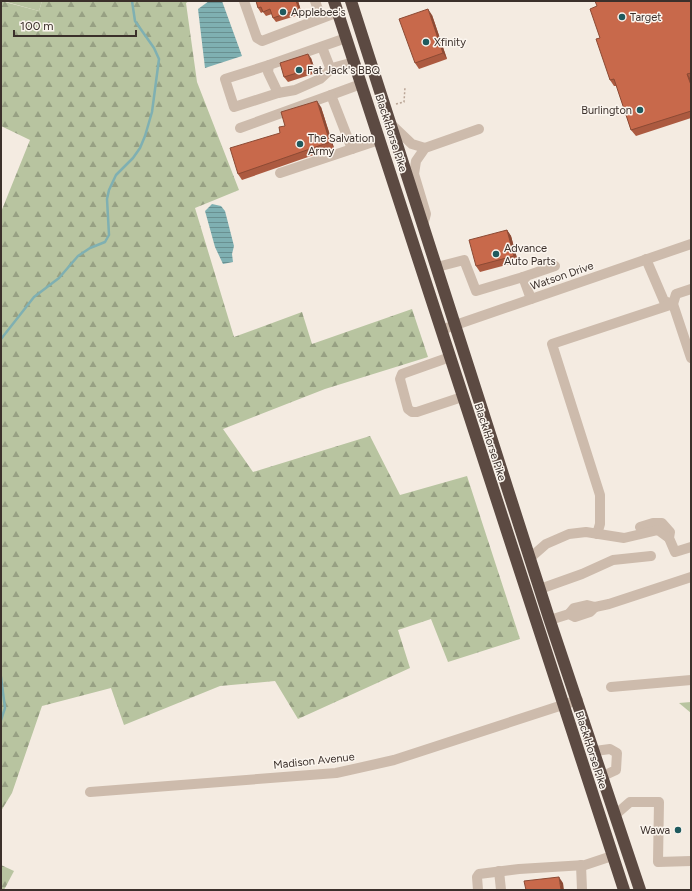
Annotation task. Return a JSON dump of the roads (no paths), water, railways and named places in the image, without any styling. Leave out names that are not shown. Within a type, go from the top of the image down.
[{"type":"highway","name":"Black Horse Pike","points":[[350,1],[456,325],[540,589],[640,890]]},
{"type":"highway","name":"Black Horse Pike","points":[[336,6],[562,706],[624,890]]},
{"type":"street","points":[[244,1],[258,38],[262,41],[321,18],[336,6]]},
{"type":"street","points":[[315,1],[321,18]]},
{"type":"street","points":[[346,38],[225,79],[234,107],[278,93],[295,90],[320,79],[330,70],[354,62]]},
{"type":"street","points":[[322,46],[330,70]]},
{"type":"street","points":[[269,65],[268,72],[278,93]]},
{"type":"street","points":[[240,128],[361,84]]},
{"type":"street","points":[[331,95],[352,149]]},
{"type":"street","points":[[389,122],[408,142],[425,148]]},
{"type":"street","points":[[423,226],[426,214],[414,167],[416,161],[425,148],[479,129]]},
{"type":"street","points":[[280,173],[379,140]]},
{"type":"street","name":"Watson Drive","points":[[441,330],[691,244]]},
{"type":"street","points":[[646,259],[664,301],[673,304]]},
{"type":"street","points":[[437,267],[464,260],[476,291],[555,266]]},
{"type":"street","points":[[523,277],[531,299]]},
{"type":"street","points":[[691,289],[676,294],[673,304],[691,358]]},
{"type":"street","points":[[597,534],[600,524],[600,495],[552,344],[673,304]]},
{"type":"street","points":[[450,357],[402,374],[400,379],[408,409],[412,412],[417,412],[462,397]]},
{"type":"street","points":[[600,524],[603,528],[612,532],[623,532],[652,523],[662,523],[670,532],[669,538]]},
{"type":"street","points":[[530,558],[546,544],[569,534],[586,532],[624,538],[658,530],[669,538],[675,552],[691,546]]},
{"type":"street","points":[[540,589],[582,574],[613,560],[651,556]]},
{"type":"street","points":[[535,622],[569,614],[574,608],[588,605],[595,607],[691,577]]},
{"type":"street","points":[[611,687],[691,680]]},
{"type":"street","name":"Madison Avenue","points":[[90,792],[336,772],[394,760],[578,700]]},
{"type":"street","points":[[595,751],[610,749],[617,754],[616,770],[603,776]]},
{"type":"street","points":[[615,815],[630,802],[659,802],[658,862],[691,861]]},
{"type":"street","points":[[478,890],[477,877],[479,874],[499,871],[581,865],[612,856]]},
{"type":"street","points":[[581,865],[582,890]]},
{"type":"street","points":[[499,871],[501,890]]},
{"type":"water","points":[[209,1],[222,1],[242,56],[205,68],[198,9]]},
{"type":"water","points":[[212,204],[221,206],[225,211],[234,246],[232,254],[233,262],[223,264],[215,247],[205,211]]},
{"type":"waterway","points":[[1,339],[34,297],[59,278],[78,256],[90,248],[105,242],[109,235],[107,199],[109,190],[116,175],[133,158],[140,148],[145,136],[152,112],[159,59],[154,48],[135,21],[132,1]]},
{"type":"waterway","points":[[1,677],[5,708],[1,720]]},
{"type":"place","name":"Applebee's","points":[[283,12]]},
{"type":"place","name":"Target","points":[[622,17]]},
{"type":"place","name":"Xfinity","points":[[426,42]]},
{"type":"place","name":"Fat Jack's BBQ","points":[[299,70]]},
{"type":"place","name":"Burlington","points":[[640,110]]},
{"type":"place","name":"The Salvation Army","points":[[300,144]]},
{"type":"place","name":"Advance Auto Parts","points":[[496,254]]},
{"type":"place","name":"Wawa","points":[[678,830]]}]
